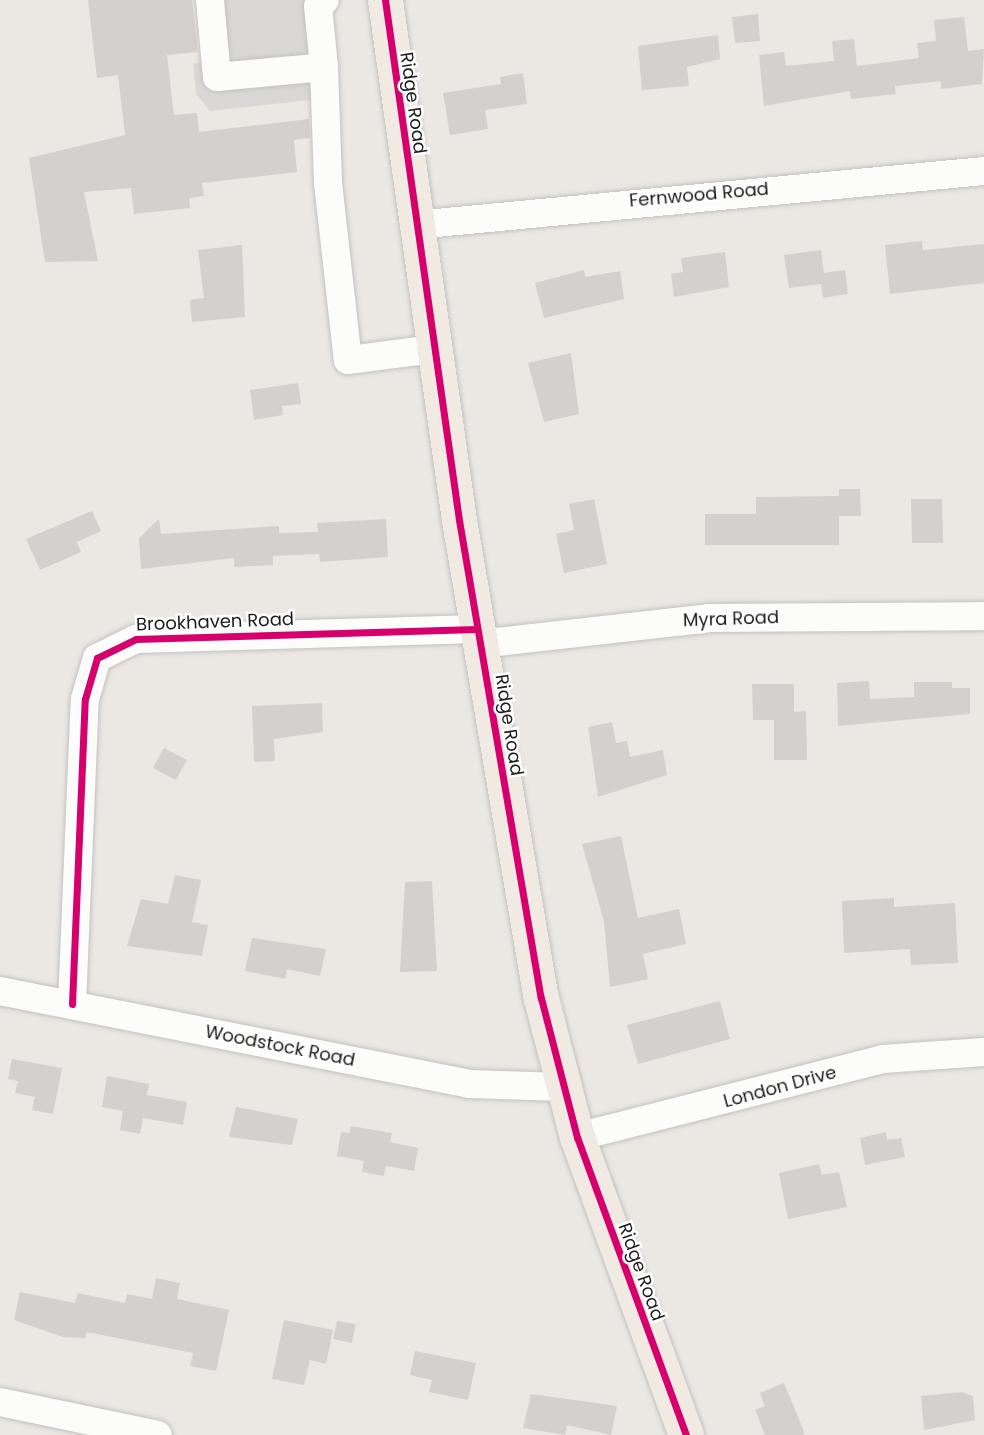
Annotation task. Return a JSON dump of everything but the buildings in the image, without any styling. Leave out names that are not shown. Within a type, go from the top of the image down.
[{"type":"main road","name":"Ridge Road","points":[[385,0],[415,225],[478,637],[528,934],[562,1087],[577,1137],[686,1435]]},
{"type":"street","points":[[210,0],[218,77],[324,67]]},
{"type":"street","points":[[325,0],[318,6],[324,67],[328,183],[348,360],[434,349]]},
{"type":"street","name":"Fernwood Road","points":[[415,225],[984,171]]},
{"type":"street","name":"Myra Road","points":[[478,637],[709,618],[984,616]]},
{"type":"street","name":"Brookhaven Road","points":[[72,1004],[85,699],[97,658],[136,639],[478,637]]},
{"type":"street","name":"Woodstock Road","points":[[0,991],[469,1084],[562,1087]]},
{"type":"street","name":"London Drive","points":[[577,1137],[883,1059],[984,1052]]},
{"type":"street","points":[[0,1402],[158,1435]]},
{"type":"shaded area","points":[[205,0],[336,0],[324,6],[335,87],[310,100],[210,111],[196,94],[193,64],[212,61]]},
{"type":"cycle path","points":[[385,0],[459,520],[541,998],[577,1137],[686,1435]]},
{"type":"cycle path","points":[[72,1004],[85,699],[97,658],[136,639],[477,629]]}]
